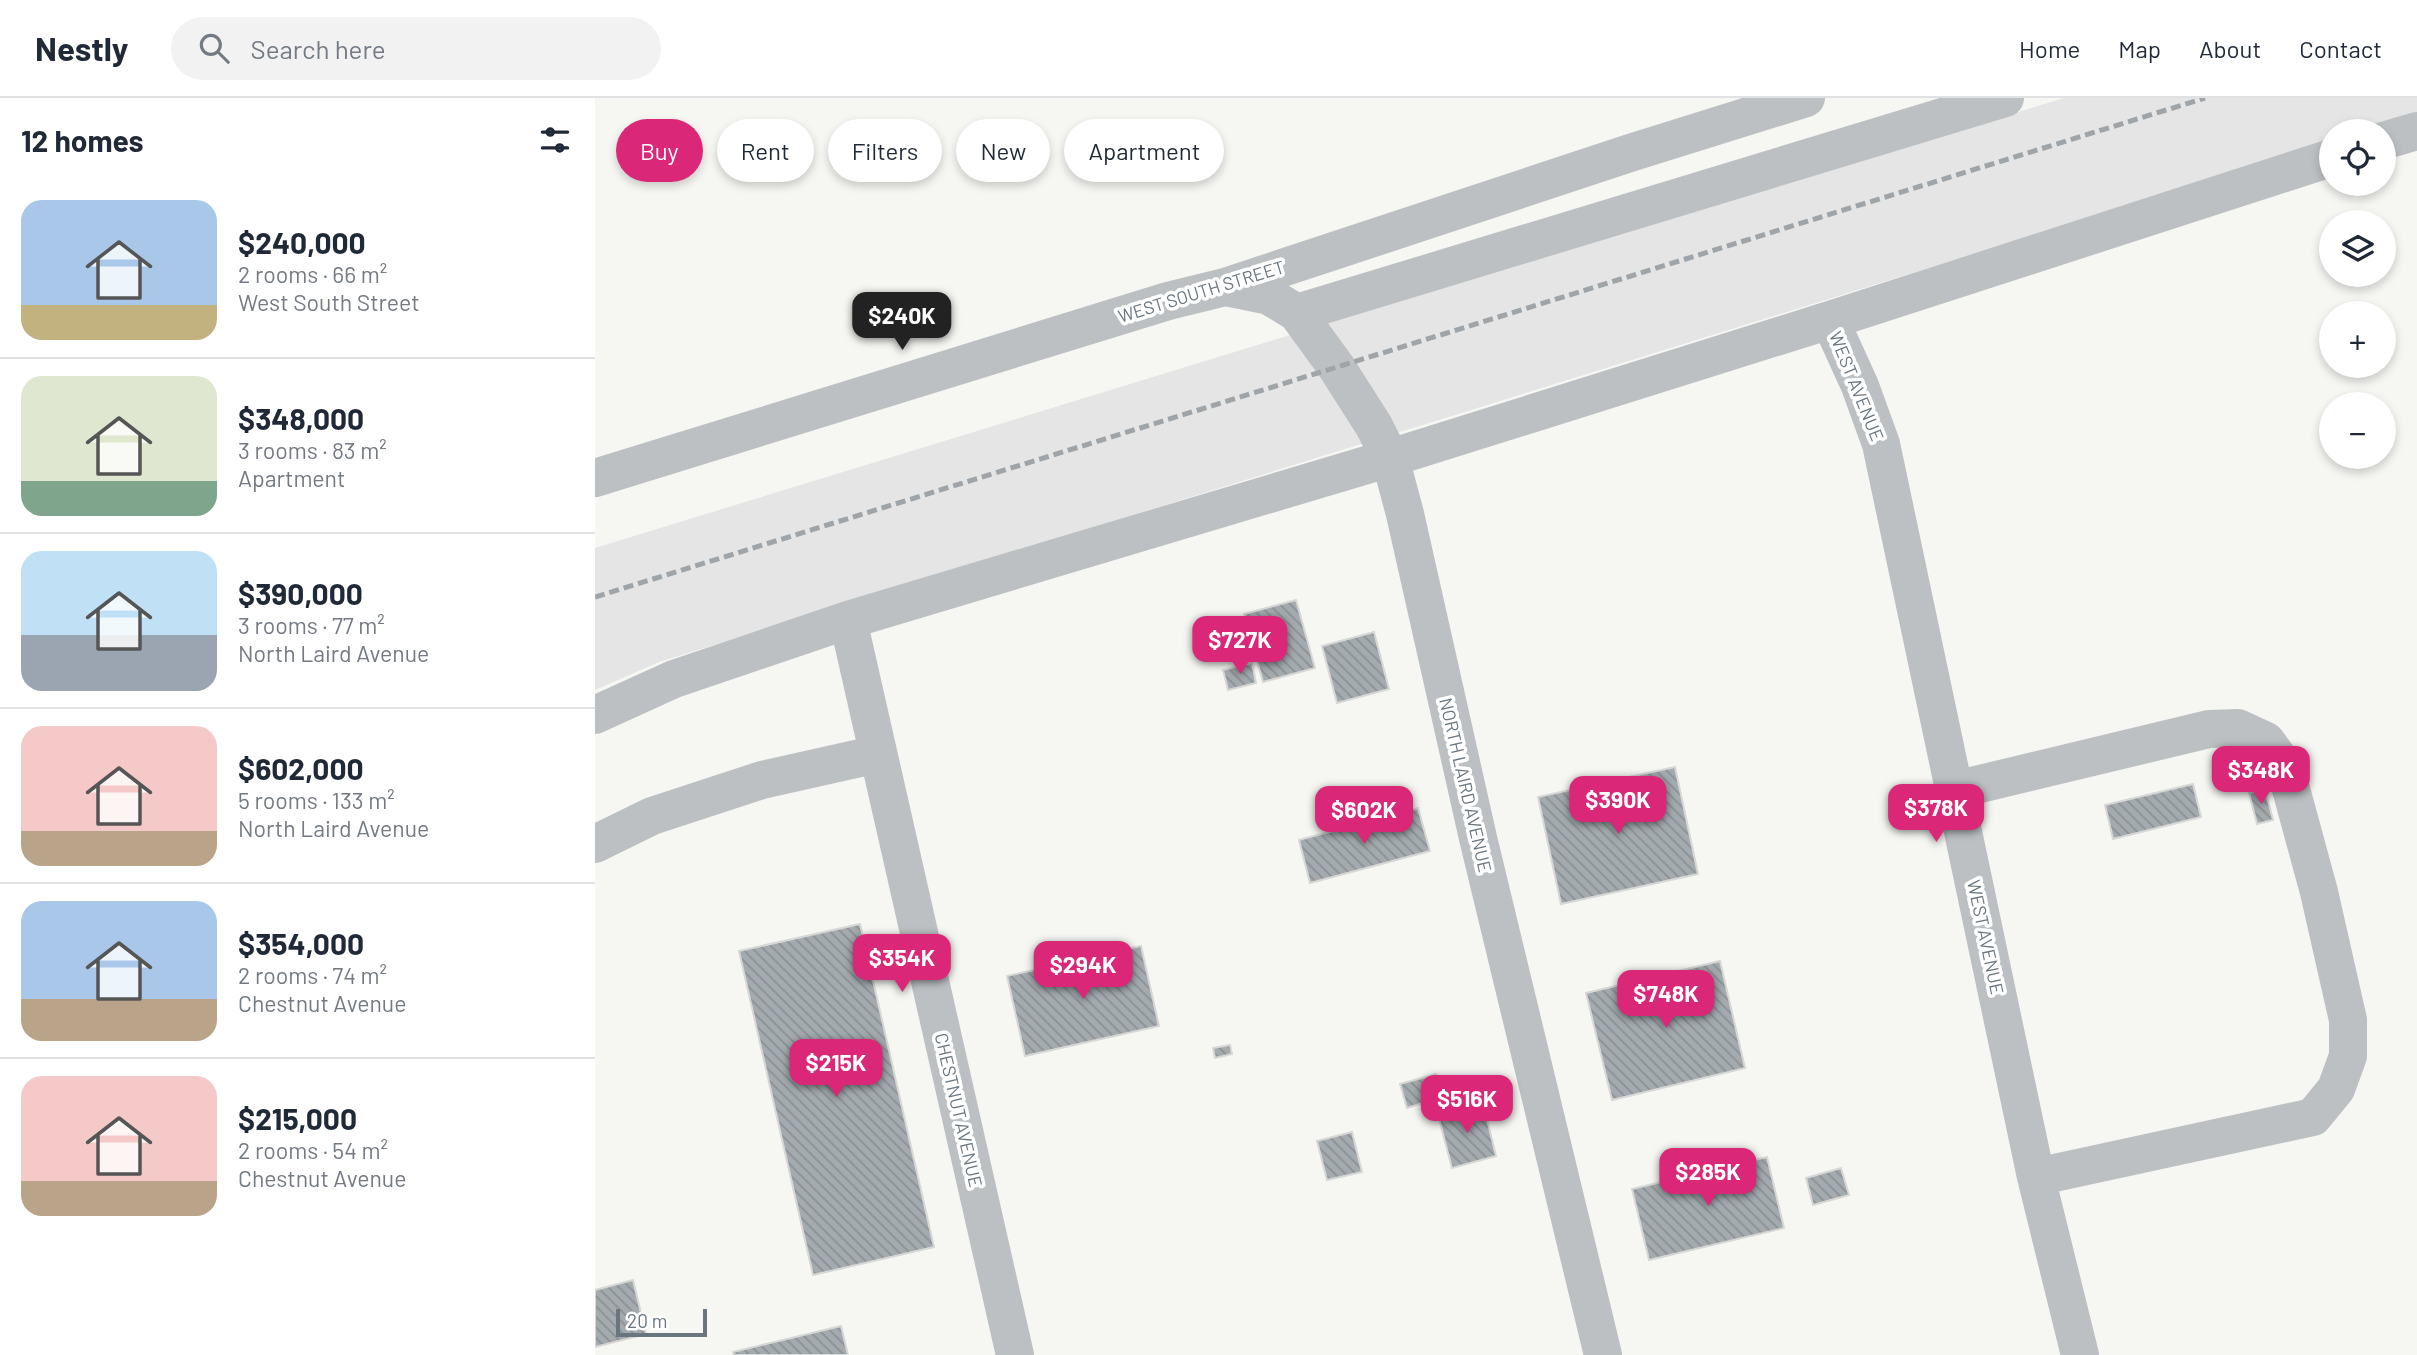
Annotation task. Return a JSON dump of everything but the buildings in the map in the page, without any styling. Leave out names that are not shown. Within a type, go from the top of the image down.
[{"type":"street","name":"WEST SOUTH STREET","points":[[595,478],[1168,300],[1225,287],[1630,153],[1806,98]]},
{"type":"street","points":[[1297,313],[2005,98]]},
{"type":"street","points":[[2396,137],[2417,131]]},
{"type":"street","points":[[595,715],[674,678],[848,620],[1390,458],[1830,320],[2319,162]]},
{"type":"street","name":"NORTH LAIRD AVENUE","points":[[1225,287],[1269,296],[1297,313],[1337,368],[1374,426],[1390,458],[1478,838],[1604,1355]]},
{"type":"street","name":"WEST AVENUE","points":[[1830,320],[1860,386],[1881,444],[2036,1177],[2080,1355]]},
{"type":"street","name":"CHESTNUT AVENUE","points":[[848,620],[1015,1355]]},
{"type":"street","points":[[1955,790],[2210,729],[2238,727],[2266,741],[2285,767],[2319,892],[2348,1020],[2348,1056],[2336,1089],[2313,1116],[2036,1177]]},
{"type":"street","points":[[595,844],[652,816],[762,780],[878,754]]},
{"type":"shaded area","points":[[2064,98],[2417,98],[2417,117],[2396,123],[2396,119],[2319,119],[2319,147],[659,662],[595,690],[595,548]]},
{"type":"railway","points":[[595,597],[2205,98]]}]
